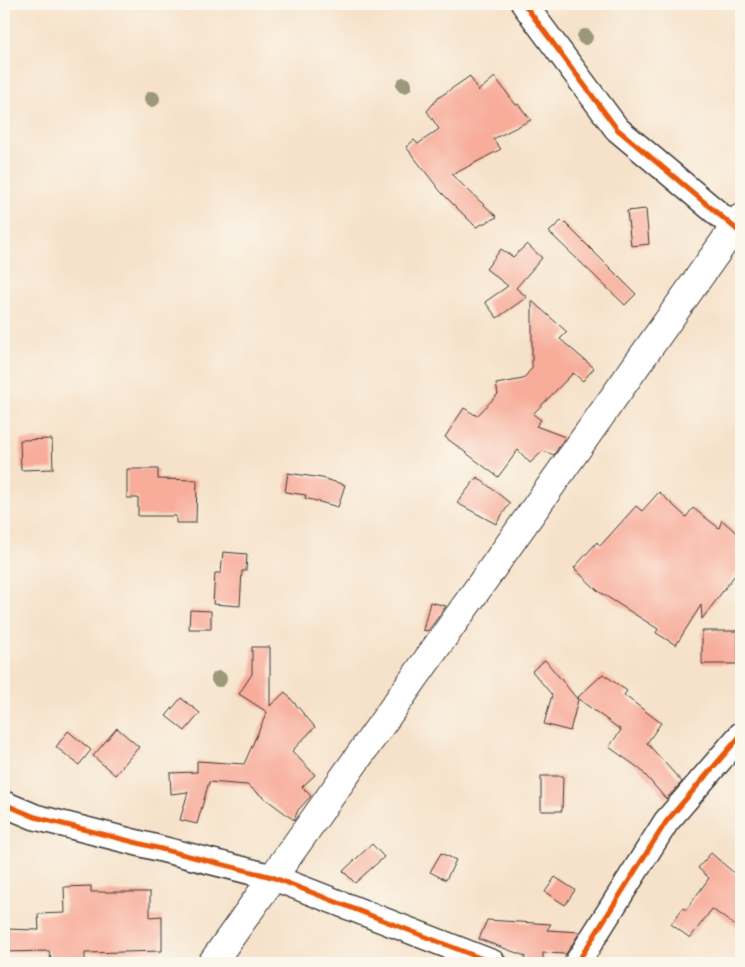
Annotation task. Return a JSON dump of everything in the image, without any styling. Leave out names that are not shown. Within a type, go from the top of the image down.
[{"type":"main road","points":[[212,963],[739,226]]},
{"type":"street","points":[[524,4],[617,129],[739,226]]},
{"type":"street","points":[[576,963],[666,822],[741,736]]},
{"type":"street","points":[[4,804],[35,818],[272,877],[493,963]]},
{"type":"building","points":[[470,76],[478,91],[495,77],[516,105],[518,104],[531,120],[493,139],[501,149],[452,175],[497,217],[476,227],[441,192],[406,147],[414,140],[418,144],[439,129],[427,111],[438,98]]},
{"type":"building","points":[[646,209],[649,244],[631,246],[627,211]]},
{"type":"building","points":[[562,220],[636,294],[625,305],[549,232]]},
{"type":"building","points":[[527,244],[542,258],[516,288],[527,297],[497,318],[485,302],[508,286],[486,269],[501,249],[513,257]]},
{"type":"building","points":[[532,301],[567,332],[560,339],[594,368],[583,381],[573,373],[533,414],[541,420],[536,426],[565,437],[554,455],[543,451],[530,463],[518,450],[498,477],[445,437],[464,408],[477,416],[498,394],[496,384],[523,379],[532,368]]},
{"type":"building","points":[[52,439],[53,469],[21,470],[20,440]]},
{"type":"building","points":[[127,469],[158,469],[158,479],[197,480],[196,523],[176,523],[176,516],[138,516],[138,498],[127,498]]},
{"type":"building","points":[[288,473],[322,478],[345,485],[338,507],[305,498],[306,495],[285,492]]},
{"type":"building","points":[[477,477],[510,503],[496,524],[457,503]]},
{"type":"building","points":[[659,492],[686,517],[693,508],[719,528],[722,520],[741,537],[741,567],[702,619],[701,605],[676,645],[656,633],[658,629],[598,591],[574,568],[597,542],[600,546],[636,506],[642,511]]},
{"type":"building","points":[[223,552],[247,554],[246,571],[242,571],[240,606],[213,604],[215,573],[221,573]]},
{"type":"building","points":[[430,602],[446,606],[428,631],[423,630]]},
{"type":"building","points":[[190,610],[211,611],[211,629],[189,629]]},
{"type":"building","points":[[702,631],[738,631],[738,664],[702,664]]},
{"type":"building","points":[[252,647],[270,647],[270,706],[285,692],[315,727],[292,751],[315,775],[302,787],[311,796],[298,810],[294,820],[247,785],[209,782],[197,824],[180,820],[188,792],[171,794],[170,773],[197,772],[197,761],[244,764],[267,712],[239,694],[252,674]]},
{"type":"building","points":[[545,660],[578,700],[570,731],[544,724],[552,695],[532,671]]},
{"type":"building","points":[[603,674],[627,691],[624,695],[661,723],[647,743],[682,782],[666,799],[640,769],[609,747],[621,730],[577,698]]},
{"type":"building","points":[[181,698],[200,713],[185,731],[166,716]]},
{"type":"building","points":[[117,728],[139,747],[115,775],[93,756]]},
{"type":"building","points":[[68,731],[91,750],[79,765],[56,747]]},
{"type":"building","points":[[541,776],[563,776],[562,811],[541,811]]},
{"type":"building","points":[[372,844],[384,857],[355,883],[343,871]]},
{"type":"building","points":[[441,853],[456,860],[446,880],[430,872]]},
{"type":"building","points":[[711,853],[741,879],[741,930],[712,909],[690,938],[671,924],[683,908],[686,910],[709,878],[698,868]]},
{"type":"building","points":[[555,877],[575,890],[565,905],[545,892]]},
{"type":"building","points":[[91,886],[91,892],[150,892],[150,917],[162,916],[162,951],[85,953],[85,963],[52,963],[49,951],[4,952],[4,929],[39,930],[38,914],[65,913],[64,887]]},
{"type":"building","points":[[487,920],[551,924],[547,930],[580,932],[566,954],[543,953],[543,963],[525,963],[525,956],[479,939]]},
{"type":"cycle path","points":[[524,4],[617,129],[741,233]]},
{"type":"cycle path","points":[[577,963],[666,822],[741,735]]},
{"type":"cycle path","points":[[4,804],[35,817],[272,877],[493,963]]}]
